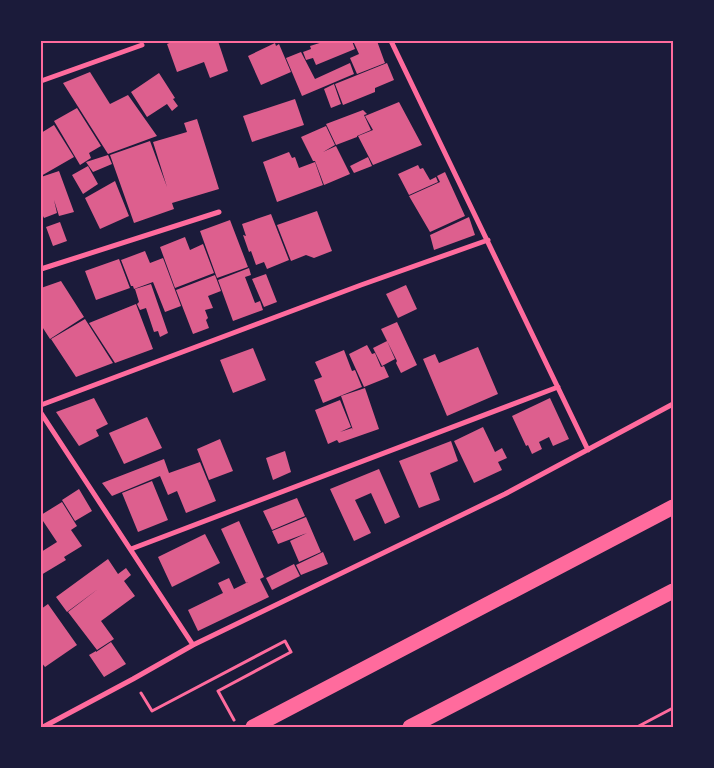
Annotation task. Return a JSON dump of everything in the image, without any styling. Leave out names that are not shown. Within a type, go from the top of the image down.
[{"type":"highway","points":[[253,727],[673,507]]},
{"type":"highway","points":[[410,727],[673,592]]},
{"type":"street","points":[[391,41],[588,450]]},
{"type":"street","points":[[41,81],[142,45]]},
{"type":"street","points":[[41,269],[219,212]]},
{"type":"street","points":[[41,406],[352,288],[488,240]]},
{"type":"street","points":[[131,549],[558,387]]},
{"type":"street","points":[[43,727],[193,645],[505,494],[673,404]]},
{"type":"street","points":[[41,413],[193,645]]},
{"type":"path","points":[[133,679],[152,711],[285,641],[291,652],[218,690],[238,727]]},
{"type":"path","points":[[636,727],[673,708]]},
{"type":"building","points":[[174,41],[218,41],[228,71],[210,78],[204,62],[177,72],[167,44]]},
{"type":"building","points":[[326,41],[352,41],[355,49],[316,65],[313,58],[306,60],[303,52],[311,49],[310,46]]},
{"type":"building","points":[[358,41],[377,41],[385,63],[357,74],[350,58],[359,54],[354,43]]},
{"type":"building","points":[[275,43],[276,46],[279,44],[291,72],[261,85],[248,56]]},
{"type":"building","points":[[301,52],[315,79],[350,63],[354,74],[302,96],[286,58]]},
{"type":"building","points":[[387,63],[394,80],[375,88],[375,92],[343,105],[335,84]]},
{"type":"building","points":[[90,72],[110,104],[128,95],[157,136],[108,154],[63,83]]},
{"type":"building","points":[[159,73],[178,106],[172,111],[167,104],[147,117],[131,92]]},
{"type":"building","points":[[334,84],[341,104],[331,108],[324,89]]},
{"type":"building","points":[[295,99],[304,125],[252,142],[243,116]]},
{"type":"building","points":[[399,102],[422,145],[373,165],[358,136],[373,130],[365,116]]},
{"type":"building","points":[[77,108],[101,146],[89,153],[91,158],[80,165],[54,121]]},
{"type":"building","points":[[363,110],[367,114],[364,115],[371,130],[336,145],[326,124]]},
{"type":"building","points":[[197,119],[219,189],[172,203],[174,209],[134,223],[110,155],[150,141],[167,187],[153,142],[187,132],[184,123]]},
{"type":"building","points":[[54,125],[74,157],[41,176],[41,133]]},
{"type":"building","points":[[326,126],[335,145],[323,152],[336,146],[350,174],[324,185],[315,161],[313,161],[301,137]]},
{"type":"building","points":[[289,152],[292,158],[295,157],[299,168],[315,162],[323,185],[277,202],[263,162]]},
{"type":"building","points":[[108,155],[112,164],[93,172],[86,162]]},
{"type":"building","points":[[368,157],[372,166],[354,173],[350,166]]},
{"type":"building","points":[[418,165],[420,169],[423,168],[430,180],[436,177],[438,182],[409,195],[398,174]]},
{"type":"building","points":[[88,166],[98,184],[83,194],[72,175]]},
{"type":"building","points":[[59,171],[74,212],[59,216],[54,200],[57,213],[44,218],[41,212],[41,177]]},
{"type":"building","points":[[445,172],[465,216],[430,232],[409,196],[440,182],[437,176]]},
{"type":"building","points":[[115,181],[129,216],[100,229],[85,198]]},
{"type":"building","points":[[317,211],[332,251],[314,258],[306,255],[291,261],[277,225]]},
{"type":"building","points":[[271,214],[289,260],[267,269],[264,262],[256,265],[243,235],[246,236],[242,224]]},
{"type":"building","points":[[469,217],[475,235],[434,250],[430,235]]},
{"type":"building","points":[[230,220],[248,267],[217,278],[200,231]]},
{"type":"building","points":[[60,222],[67,241],[53,246],[46,227]]},
{"type":"building","points":[[185,237],[190,250],[203,244],[214,273],[175,288],[160,247]]},
{"type":"building","points":[[145,251],[150,263],[163,258],[181,306],[165,312],[153,282],[134,289],[131,286],[121,260]]},
{"type":"building","points":[[119,259],[130,288],[96,300],[85,271]]},
{"type":"building","points":[[249,268],[251,275],[245,277],[255,303],[260,301],[263,310],[233,321],[218,280]]},
{"type":"building","points":[[266,274],[277,302],[264,307],[252,279]]},
{"type":"building","points":[[215,275],[221,291],[208,296],[213,308],[205,310],[209,328],[193,334],[176,290]]},
{"type":"building","points":[[61,281],[84,317],[50,339],[41,325],[41,288]]},
{"type":"building","points":[[151,284],[168,333],[160,337],[158,331],[154,332],[146,308],[140,310],[137,304],[139,302],[135,289]]},
{"type":"building","points":[[406,285],[417,309],[398,318],[386,294]]},
{"type":"building","points":[[136,304],[153,349],[115,363],[89,323]]},
{"type":"building","points":[[85,319],[113,363],[76,377],[51,339]]},
{"type":"building","points":[[397,322],[417,365],[401,373],[381,329]]},
{"type":"building","points":[[387,341],[395,359],[382,366],[373,348]]},
{"type":"building","points":[[367,345],[372,354],[375,353],[381,367],[384,366],[389,377],[364,387],[349,354]]},
{"type":"building","points":[[478,347],[498,394],[447,416],[423,359],[435,354],[439,363]]},
{"type":"building","points":[[253,348],[266,380],[233,393],[220,360]]},
{"type":"building","points":[[344,350],[352,371],[355,370],[362,387],[323,403],[314,380],[322,377],[315,362]]},
{"type":"building","points":[[365,388],[379,429],[339,443],[337,440],[328,444],[315,410],[340,400],[351,427],[340,432],[352,428],[353,430],[341,396]]},
{"type":"building","points":[[94,398],[108,424],[96,430],[99,436],[79,446],[56,412]]},
{"type":"building","points":[[550,398],[569,439],[553,446],[549,437],[539,442],[542,449],[532,454],[528,445],[526,446],[512,416]]},
{"type":"building","points":[[147,417],[162,448],[124,464],[109,433]]},
{"type":"building","points":[[483,427],[495,452],[502,448],[507,458],[498,462],[502,470],[474,483],[454,441]]},
{"type":"building","points":[[220,439],[233,471],[209,480],[197,449]]},
{"type":"building","points":[[451,441],[458,461],[430,473],[440,500],[419,508],[399,461]]},
{"type":"building","points":[[285,451],[291,472],[273,480],[266,458]]},
{"type":"building","points":[[164,459],[169,473],[200,462],[216,501],[186,513],[177,491],[168,495],[160,476],[112,496],[102,483]]},
{"type":"building","points":[[379,469],[400,517],[385,524],[371,493],[355,500],[371,533],[354,541],[330,489]]},
{"type":"building","points":[[152,481],[168,520],[138,532],[122,493]]},
{"type":"building","points":[[79,489],[92,511],[75,521],[62,500]]},
{"type":"building","points":[[297,498],[305,516],[272,530],[263,511]]},
{"type":"building","points":[[62,502],[77,526],[71,530],[82,546],[64,557],[66,560],[41,575],[41,552],[57,542],[41,518],[41,515]]},
{"type":"building","points":[[306,517],[321,552],[299,562],[290,541],[307,533],[278,544],[272,531]]},
{"type":"building","points":[[239,521],[264,577],[260,579],[269,597],[198,631],[188,610],[223,593],[218,583],[229,578],[234,589],[246,583],[221,529]]},
{"type":"building","points":[[205,534],[220,563],[172,587],[158,557]]},
{"type":"building","points":[[323,552],[328,564],[301,575],[296,565]]},
{"type":"building","points":[[108,559],[118,574],[126,568],[131,575],[124,581],[135,596],[101,621],[114,639],[97,650],[68,612],[98,589],[67,612],[56,597]]},
{"type":"building","points":[[294,564],[300,576],[272,590],[266,578]]},
{"type":"building","points":[[48,604],[77,645],[45,667],[41,662],[41,609]]},
{"type":"building","points":[[111,642],[126,664],[104,677],[89,655]]}]
